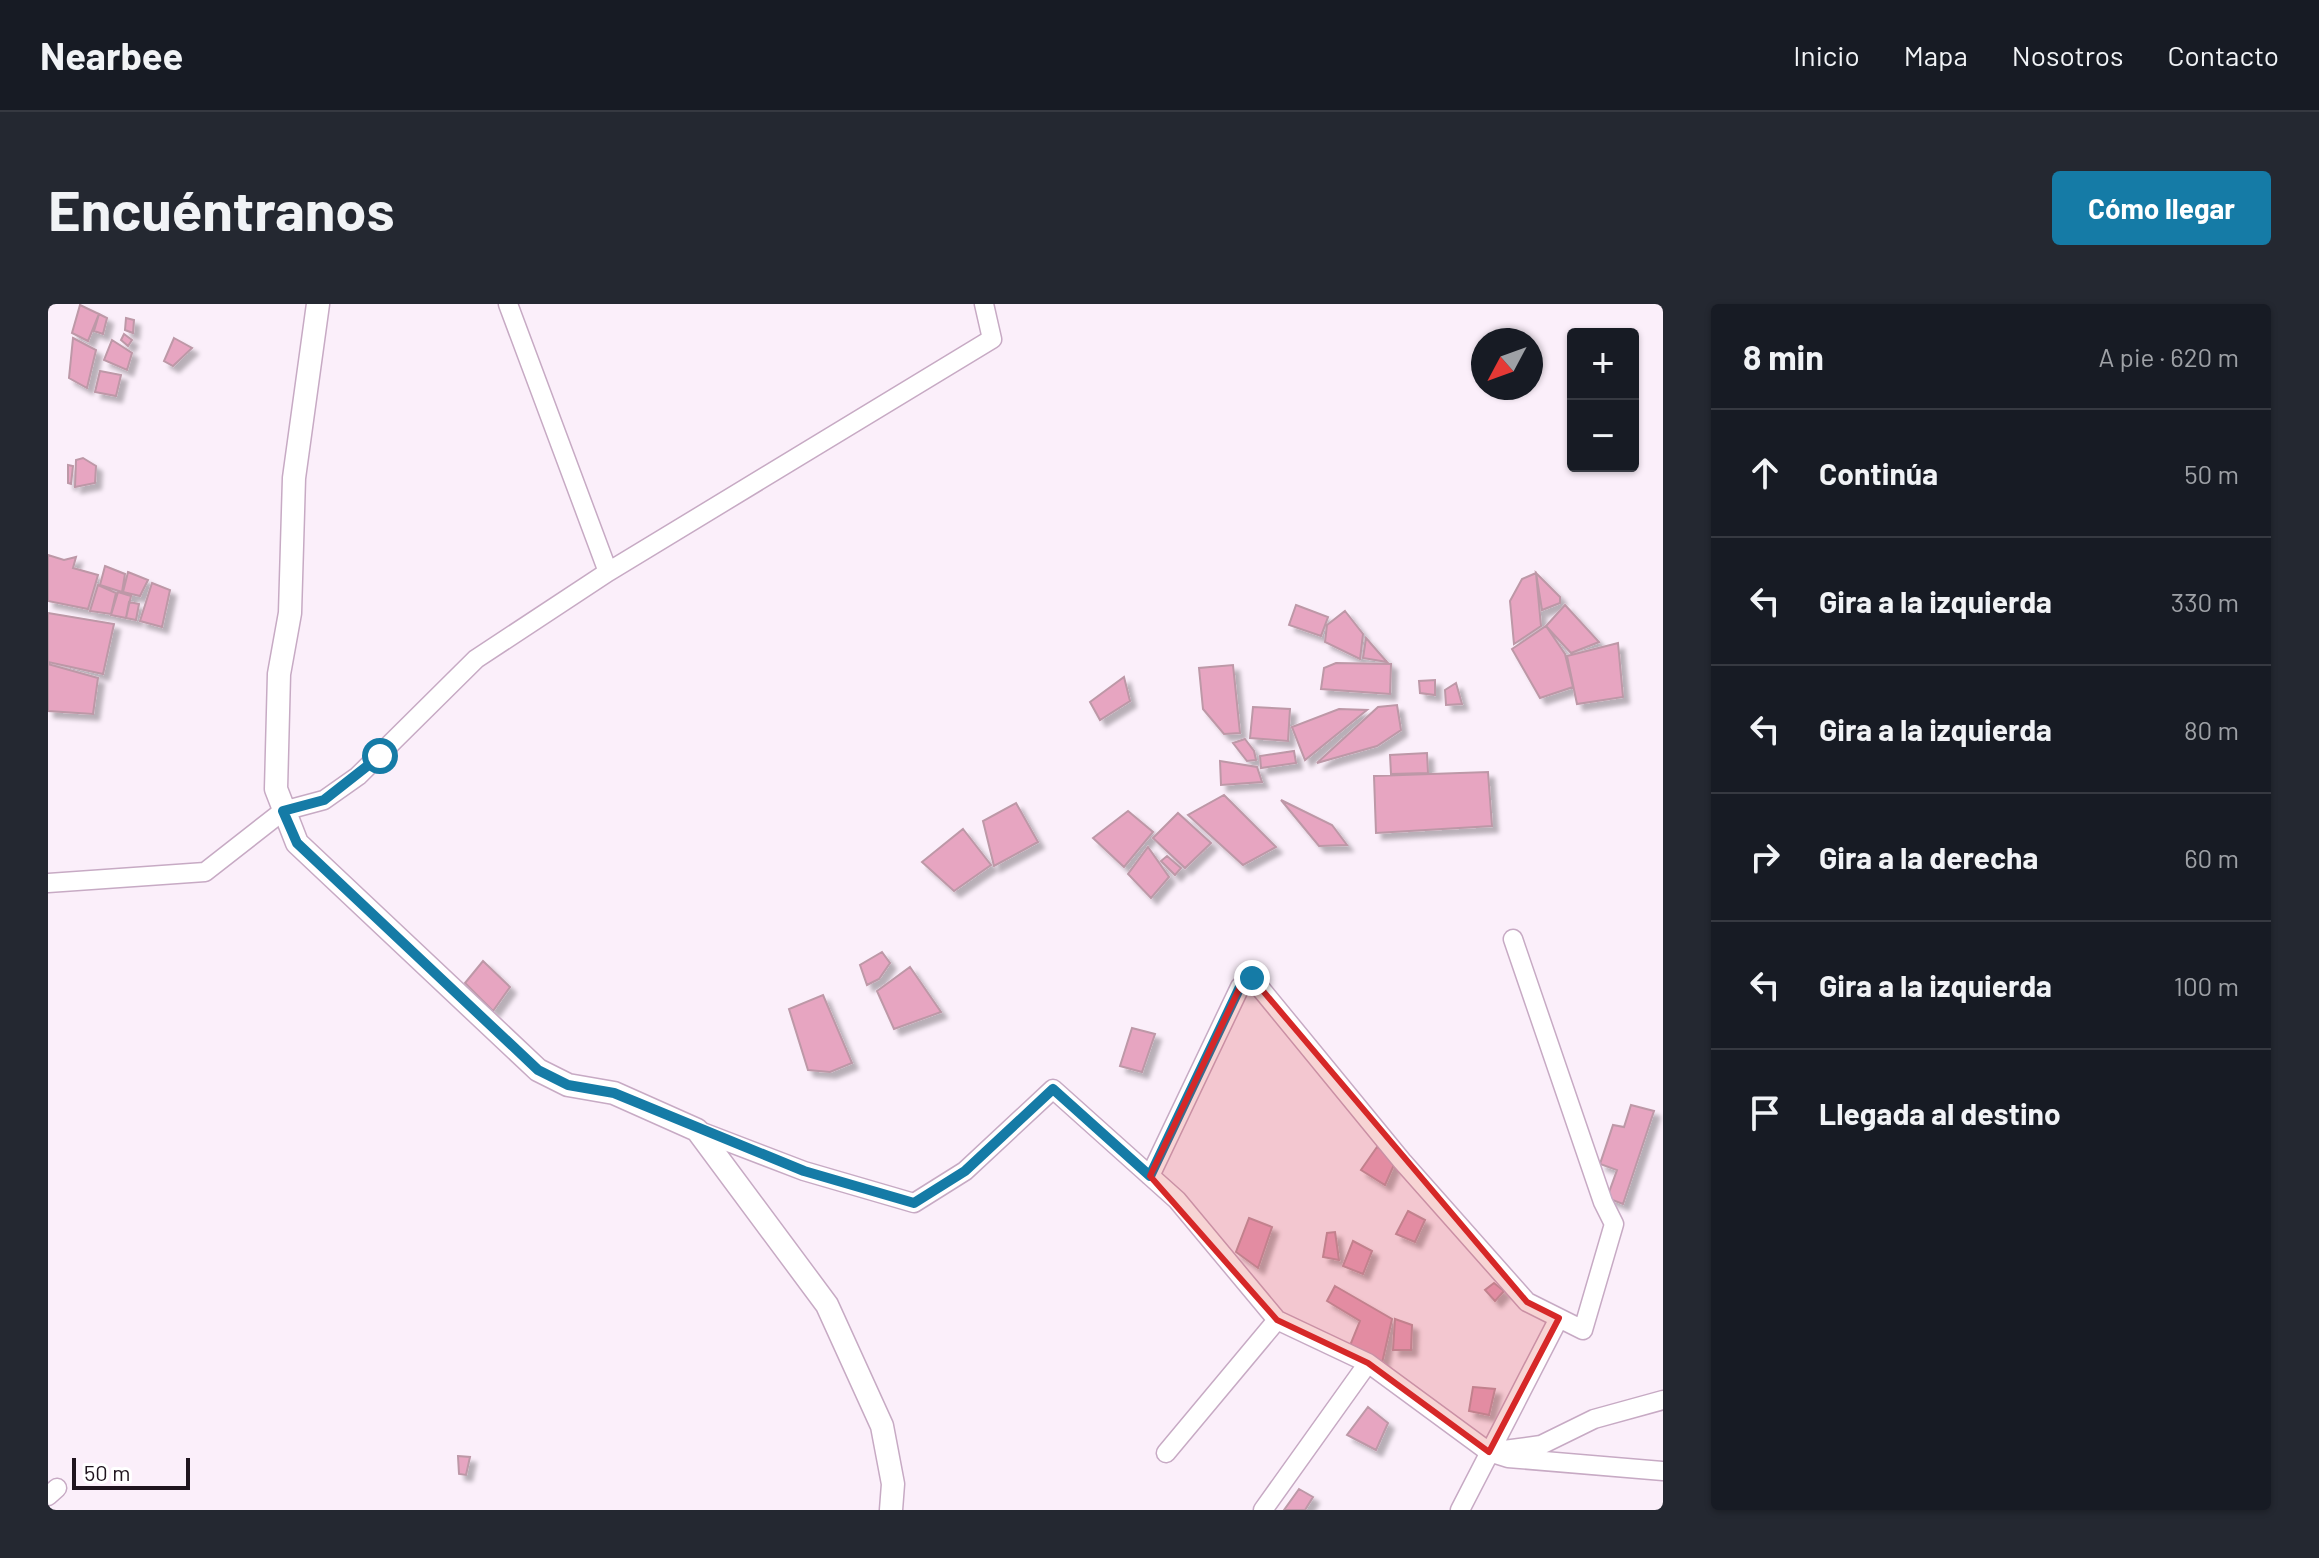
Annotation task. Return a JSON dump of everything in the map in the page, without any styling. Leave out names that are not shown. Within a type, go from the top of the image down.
[{"type":"street","points":[[318,304],[294,478],[290,613],[279,674],[276,789],[297,843],[538,1070],[568,1085],[614,1093],[697,1130],[804,1171],[914,1203],[965,1171],[1053,1089],[1177,1200],[1277,1320],[1368,1363],[1489,1452],[1508,1458],[1663,1471]]},
{"type":"street","points":[[508,304],[608,572]]},
{"type":"street","points":[[48,883],[205,872],[283,811],[324,800],[358,776],[476,659],[608,572],[992,339],[984,304]]},
{"type":"street","points":[[1150,1176],[1240,987],[1252,978],[1402,1161],[1527,1302],[1583,1330],[1614,1224],[1603,1202],[1513,939]]},
{"type":"street","points":[[697,1130],[827,1305],[882,1426],[893,1484],[891,1510]]},
{"type":"street","points":[[1460,1510],[1559,1318]]},
{"type":"street","points":[[1166,1453],[1277,1320]]},
{"type":"street","points":[[1263,1510],[1368,1363]]},
{"type":"street","points":[[1489,1452],[1541,1445],[1594,1419],[1663,1400]]},
{"type":"highlighted area","points":[[1252,978],[1527,1302],[1559,1318],[1489,1452],[1368,1363],[1277,1320],[1150,1176],[1240,987]]},
{"type":"building","points":[[80,305],[99,314],[88,341],[72,333]]},
{"type":"building","points":[[99,314],[107,318],[103,334],[94,331]]},
{"type":"building","points":[[126,318],[134,320],[133,333],[125,330]]},
{"type":"building","points":[[124,334],[132,340],[128,346],[121,340]]},
{"type":"building","points":[[73,338],[96,350],[87,388],[69,378]]},
{"type":"building","points":[[174,338],[192,348],[173,366],[164,361]]},
{"type":"building","points":[[112,340],[132,353],[127,370],[104,360]]},
{"type":"building","points":[[100,371],[121,375],[116,396],[95,392]]},
{"type":"building","points":[[83,458],[96,466],[95,483],[75,487],[76,460]]},
{"type":"building","points":[[68,465],[73,466],[71,484],[68,483]]},
{"type":"building","points":[[48,555],[64,560],[76,557],[73,568],[98,575],[88,609],[48,601]]},
{"type":"building","points":[[105,566],[125,574],[122,592],[100,585]]},
{"type":"building","points":[[128,572],[148,580],[140,596],[123,592]]},
{"type":"building","points":[[1536,573],[1541,626],[1514,644],[1510,601],[1522,579]]},
{"type":"building","points":[[1536,573],[1560,597],[1560,603],[1542,610]]},
{"type":"building","points":[[152,583],[170,590],[162,627],[140,621]]},
{"type":"building","points":[[98,585],[116,593],[111,614],[90,611]]},
{"type":"building","points":[[118,592],[131,596],[126,618],[111,615]]},
{"type":"building","points":[[129,602],[139,604],[136,620],[126,618]]},
{"type":"building","points":[[1296,605],[1328,617],[1321,636],[1289,625]]},
{"type":"building","points":[[1565,605],[1599,642],[1571,653],[1546,626]]},
{"type":"building","points":[[1345,611],[1363,634],[1360,659],[1325,642],[1327,625]]},
{"type":"building","points":[[48,613],[114,624],[103,674],[48,662]]},
{"type":"building","points":[[1546,626],[1565,654],[1573,687],[1540,698],[1512,649]]},
{"type":"building","points":[[1366,638],[1387,662],[1363,658]]},
{"type":"building","points":[[1618,643],[1623,697],[1577,704],[1567,656]]},
{"type":"building","points":[[1336,663],[1391,664],[1390,694],[1321,689],[1324,668]]},
{"type":"building","points":[[48,664],[98,678],[93,714],[48,711]]},
{"type":"building","points":[[1233,665],[1240,733],[1224,734],[1203,709],[1199,668]]},
{"type":"building","points":[[1124,677],[1130,701],[1100,720],[1090,702]]},
{"type":"building","points":[[1435,680],[1435,695],[1420,693],[1419,681]]},
{"type":"building","points":[[1456,683],[1462,704],[1446,705],[1445,690]]},
{"type":"building","points":[[1397,705],[1401,730],[1377,746],[1317,763],[1378,707]]},
{"type":"building","points":[[1253,707],[1290,709],[1288,741],[1250,738]]},
{"type":"building","points":[[1339,709],[1367,710],[1305,760],[1292,727]]},
{"type":"building","points":[[1245,739],[1254,751],[1256,760],[1247,761],[1233,743]]},
{"type":"building","points":[[1294,751],[1296,763],[1261,768],[1260,756]]},
{"type":"building","points":[[1427,753],[1428,773],[1391,774],[1390,755]]},
{"type":"building","points":[[1220,761],[1257,767],[1262,782],[1221,785]]},
{"type":"building","points":[[1488,772],[1492,826],[1376,833],[1374,776]]},
{"type":"building","points":[[1224,795],[1276,847],[1243,865],[1188,815]]},
{"type":"building","points":[[1281,800],[1332,825],[1347,845],[1319,846]]},
{"type":"building","points":[[1016,803],[1038,842],[994,866],[983,821]]},
{"type":"building","points":[[1128,811],[1153,832],[1124,867],[1093,838]]},
{"type":"building","points":[[1178,813],[1211,843],[1185,868],[1153,838]]},
{"type":"building","points":[[963,829],[991,865],[954,891],[922,862]]},
{"type":"building","points":[[1148,847],[1169,877],[1151,898],[1128,874]]},
{"type":"building","points":[[1167,856],[1181,868],[1175,875],[1161,861]]},
{"type":"building","points":[[882,952],[890,963],[879,979],[867,985],[860,965]]},
{"type":"building","points":[[483,961],[510,987],[493,1011],[465,983]]},
{"type":"building","points":[[910,967],[941,1012],[894,1029],[877,991]]},
{"type":"building","points":[[823,995],[852,1063],[830,1072],[808,1070],[789,1009]]},
{"type":"building","points":[[1132,1028],[1155,1034],[1142,1072],[1120,1066]]},
{"type":"building","points":[[1631,1105],[1654,1111],[1623,1204],[1607,1198],[1617,1170],[1600,1164],[1613,1125],[1624,1127]]},
{"type":"building","points":[[1377,1147],[1397,1158],[1385,1185],[1361,1170]]},
{"type":"building","points":[[1408,1211],[1425,1220],[1415,1242],[1396,1234]]},
{"type":"building","points":[[1249,1218],[1272,1227],[1258,1268],[1236,1252]]},
{"type":"building","points":[[1335,1232],[1339,1260],[1323,1257],[1327,1233]]},
{"type":"building","points":[[1353,1241],[1372,1251],[1363,1274],[1343,1266]]},
{"type":"building","points":[[1494,1283],[1504,1291],[1495,1301],[1485,1290]]},
{"type":"building","points":[[1335,1286],[1392,1319],[1382,1363],[1349,1348],[1360,1321],[1327,1301]]},
{"type":"building","points":[[1395,1319],[1412,1325],[1411,1350],[1393,1350]]},
{"type":"building","points":[[1473,1387],[1495,1389],[1489,1415],[1469,1411]]},
{"type":"building","points":[[1368,1407],[1388,1423],[1376,1450],[1347,1435]]},
{"type":"building","points":[[458,1456],[470,1457],[466,1475],[459,1474]]},
{"type":"building","points":[[1299,1489],[1313,1497],[1305,1510],[1284,1510]]},
{"type":"route","points":[[380,756],[324,800],[283,811],[297,843],[538,1070],[568,1085],[614,1093],[697,1130],[804,1171],[914,1203],[965,1171],[1053,1089],[1150,1176],[1240,987],[1252,978]]}]
